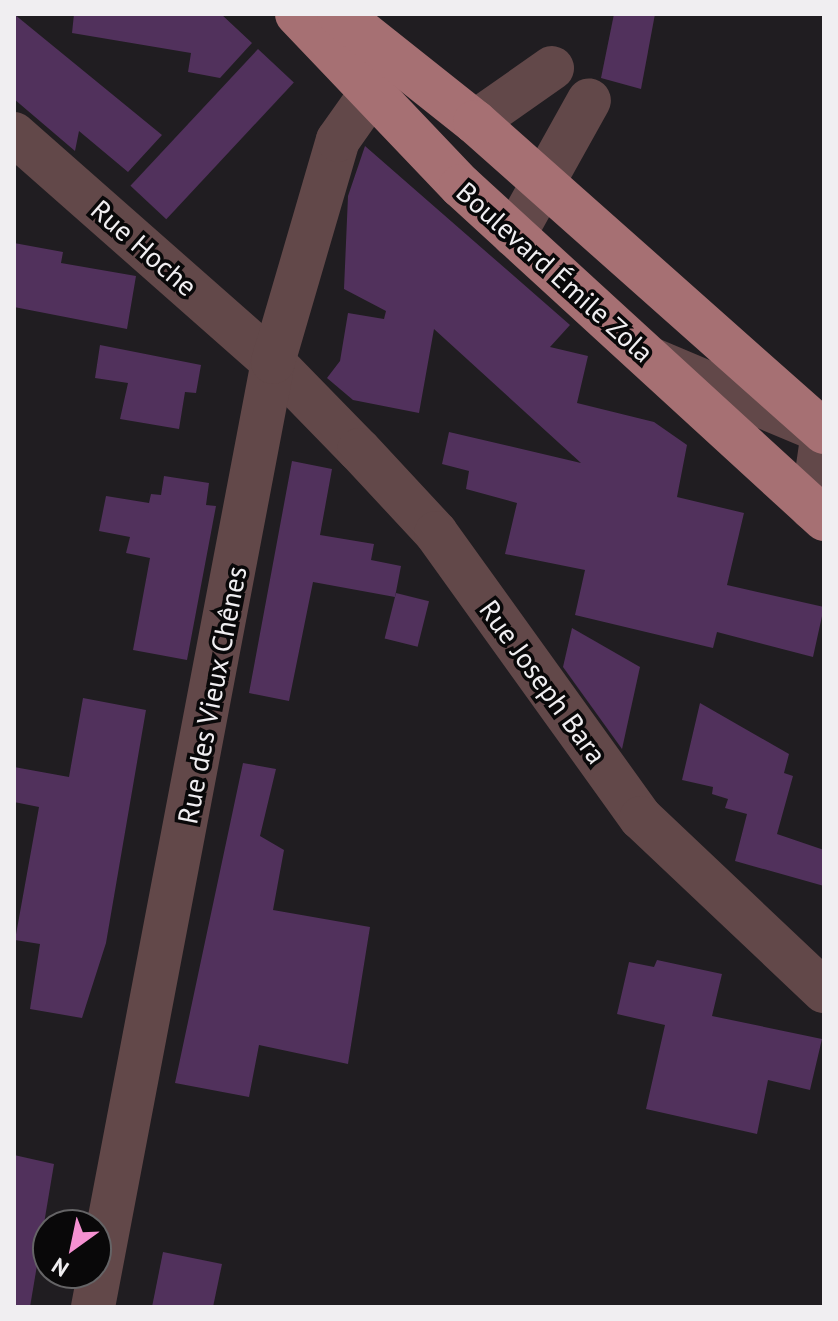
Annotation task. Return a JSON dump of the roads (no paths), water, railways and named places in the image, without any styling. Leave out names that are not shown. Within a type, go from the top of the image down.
[{"type":"main road","name":"Boulevard Émile Zola","points":[[297,14],[369,96],[514,235],[818,514]]},
{"type":"main road","name":"Boulevard Émile Zola","points":[[339,14],[475,122],[824,432]]},
{"type":"street","points":[[475,122],[552,68]]},
{"type":"street","name":"Rue des Vieux Chênes","points":[[93,1307],[273,362],[338,140],[369,96]]},
{"type":"street","points":[[514,235],[541,180],[589,100]]},
{"type":"street","name":"Rue Hoche","points":[[14,134],[273,362]]},
{"type":"street","points":[[652,359],[824,432],[818,514]]},
{"type":"street","name":"Rue Joseph Bara","points":[[273,362],[436,533],[641,818],[824,991]]}]
